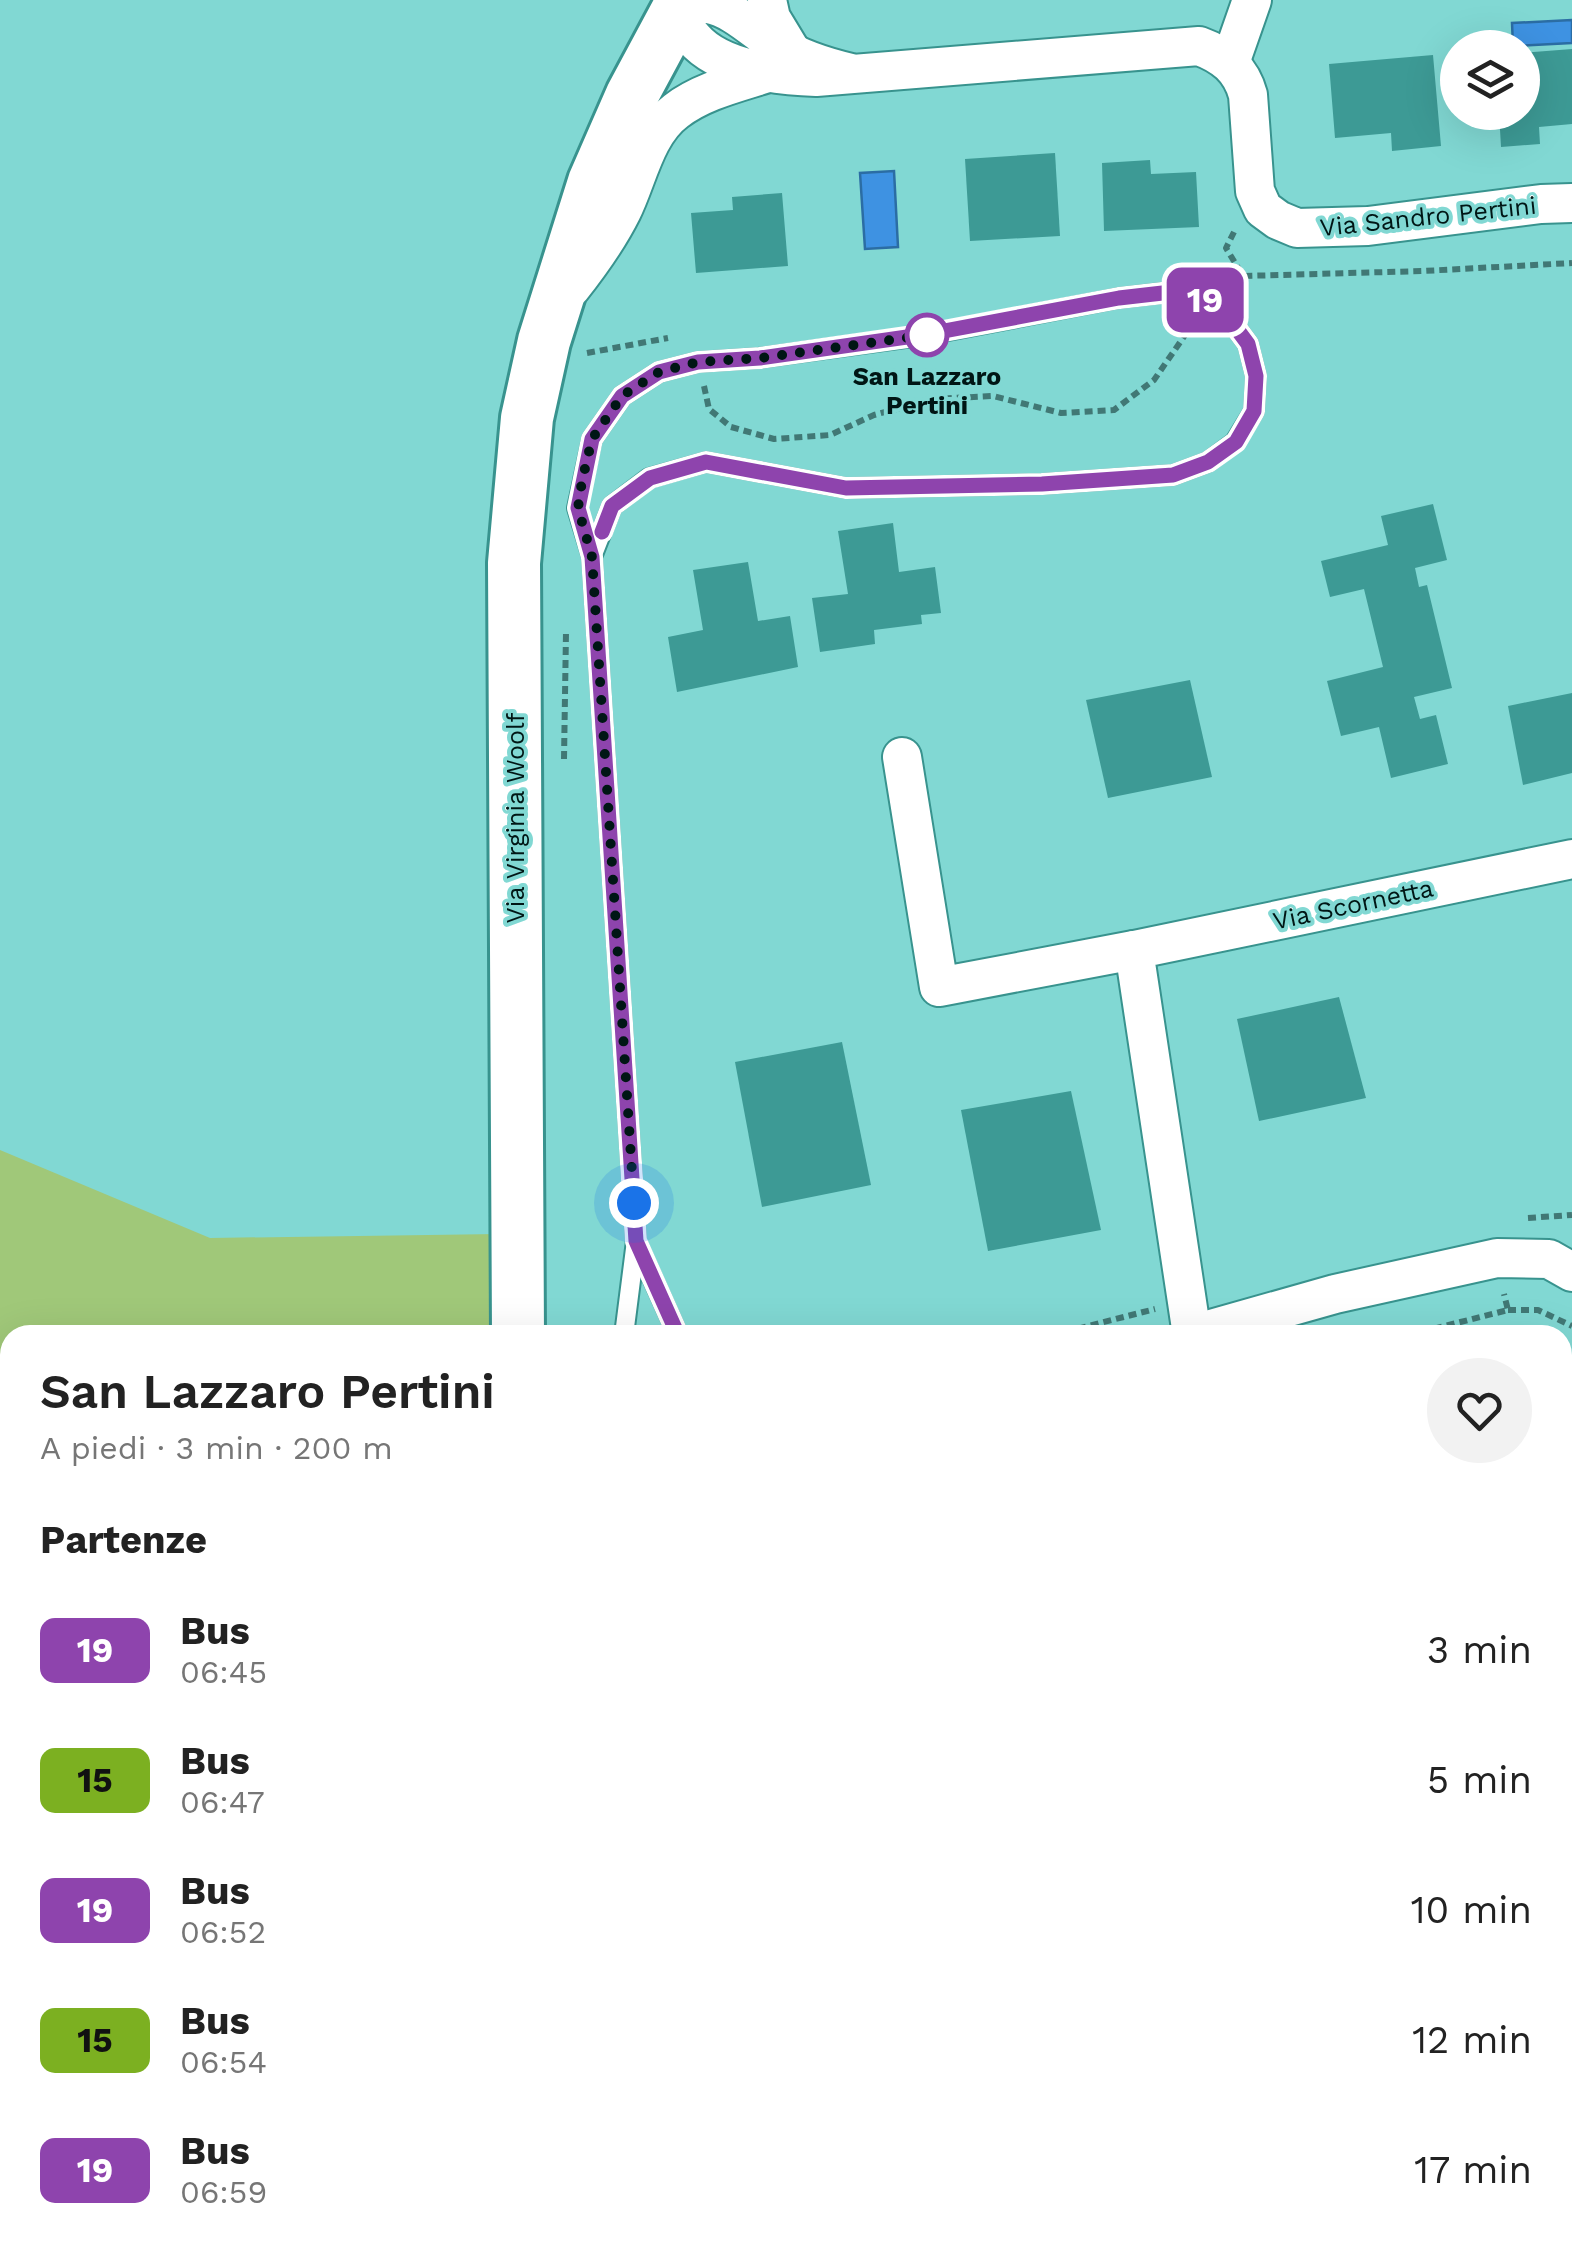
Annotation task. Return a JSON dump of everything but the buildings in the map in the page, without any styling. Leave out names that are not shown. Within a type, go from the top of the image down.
[{"type":"street","points":[[767,0],[781,64]]},
{"type":"street","points":[[680,5],[696,42],[744,68],[781,64],[816,76],[1199,46],[1230,63],[1252,0]]},
{"type":"street","name":"Via Virginia Woolf","points":[[518,1325],[514,563],[527,418],[550,323],[594,182],[632,95],[680,5]]},
{"type":"street","name":"Via Sandro Pertini","points":[[1230,63],[1244,80],[1248,95],[1255,191],[1263,209],[1278,220],[1298,228],[1368,226],[1572,203]]},
{"type":"street","name":"Via Virginia Woolf","points":[[550,323],[622,211],[648,144],[674,112],[714,90],[781,64]]},
{"type":"street","name":"Via Scornetta","points":[[902,757],[939,987],[1572,859]]},
{"type":"street","points":[[1134,950],[1190,1325]]},
{"type":"street","points":[[1226,1325],[1334,1294],[1497,1258],[1549,1259],[1572,1272]]},
{"type":"lane","points":[[592,557],[612,506],[650,478],[706,462],[846,488],[1042,484],[1173,475],[1208,462],[1236,442],[1254,411],[1256,376],[1248,344],[1231,321],[1208,301],[1180,291],[1119,298],[928,334],[760,358],[698,362],[659,372],[622,396],[592,439],[578,508],[592,557],[636,1241],[625,1325]]},
{"type":"lane","points":[[636,1241],[674,1325]]},
{"type":"path","points":[[550,323],[571,355],[691,334],[709,409],[731,427],[774,439],[830,435],[874,415],[934,399],[993,396],[1061,413],[1114,410],[1154,380],[1208,301],[1243,276]]},
{"type":"path","points":[[1508,1310],[1538,1310],[1570,1325]]},
{"type":"green space","points":[[0,1150],[210,1238],[498,1234],[522,1325],[0,1325]]},
{"type":"water","points":[[1572,20],[1572,43],[1540,45],[1540,30],[1512,30],[1512,23]]},
{"type":"water","points":[[894,171],[898,247],[865,249],[860,173]]},
{"type":"bus line","name":"19","points":[[602,532],[612,506],[650,478],[706,462],[846,488],[1042,484],[1173,475],[1208,462],[1236,442],[1254,411],[1256,376],[1248,344],[1231,321],[1208,301],[1180,291],[1119,298],[928,334],[760,358],[698,362],[659,372],[622,396],[592,439],[578,508],[592,557],[636,1241],[674,1325]]},
{"type":"place","name":"San Lazzaro Pertini","points":[[927,335]]},
{"type":"route","points":[[634,1203],[592,557],[578,508],[592,439],[622,396],[659,372],[698,362],[760,358],[927,335]]}]
